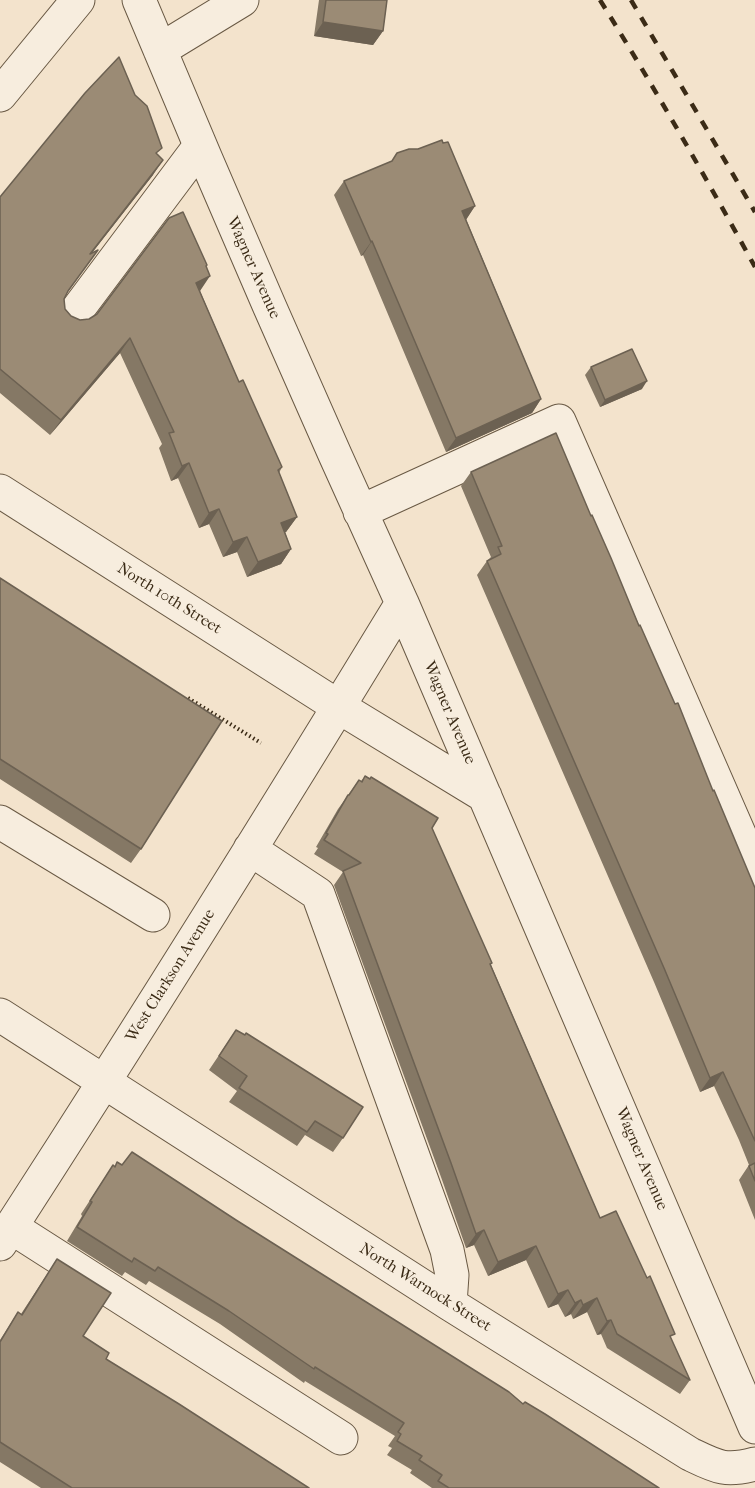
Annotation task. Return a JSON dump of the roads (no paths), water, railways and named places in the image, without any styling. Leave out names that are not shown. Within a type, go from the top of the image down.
[{"type":"street","points":[[0,95],[78,0]]},
{"type":"street","name":"Wagner Avenue","points":[[139,0],[200,146],[402,603],[755,1427]]},
{"type":"street","points":[[160,50],[242,0]]},
{"type":"street","points":[[72,317],[200,146]]},
{"type":"street","points":[[360,512],[559,421],[755,870]]},
{"type":"street","name":"North 10th Street","points":[[0,491],[339,707],[485,796]]},
{"type":"street","points":[[339,707],[402,603]]},
{"type":"street","name":"West Clarkson Avenue","points":[[5,1235],[105,1082],[339,707]]},
{"type":"street","points":[[0,822],[153,915]]},
{"type":"street","points":[[250,849],[318,894],[447,1250],[452,1275],[450,1304]]},
{"type":"street","name":"North Warnock Street","points":[[0,1015],[450,1304],[690,1454],[717,1467],[739,1468],[755,1464]]},
{"type":"street","points":[[5,1235],[341,1438]]},
{"type":"railway","points":[[600,0],[679,132],[755,267]]},
{"type":"railway","points":[[631,0],[755,212]]}]
